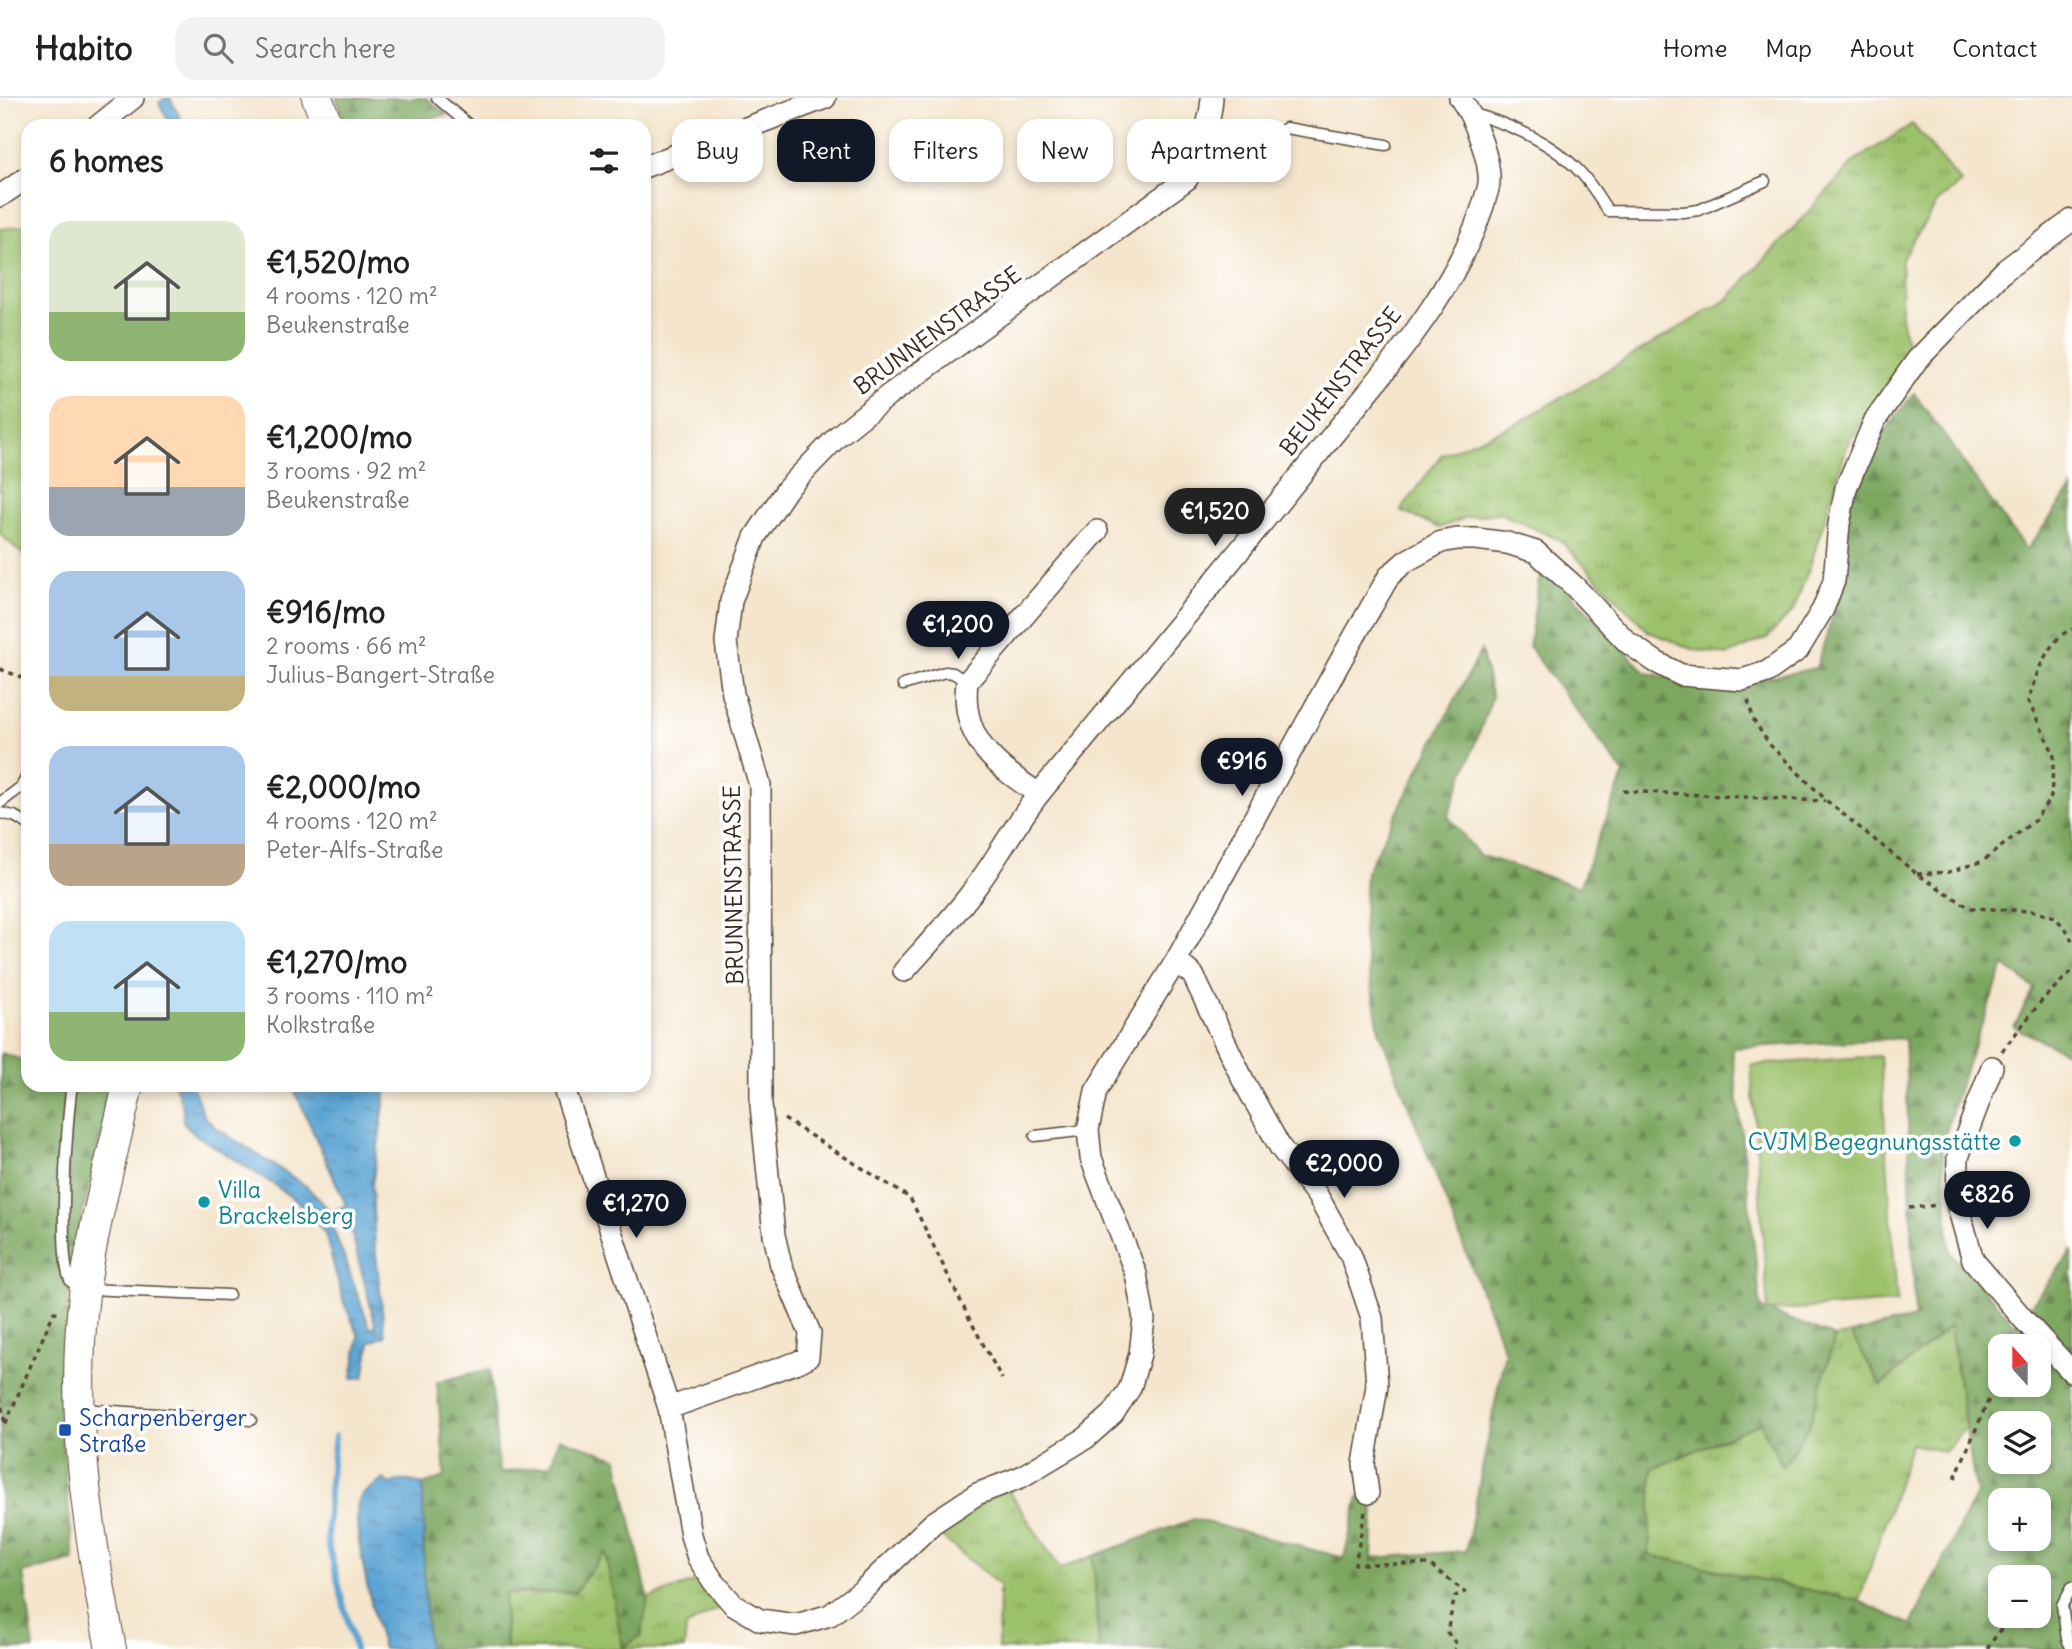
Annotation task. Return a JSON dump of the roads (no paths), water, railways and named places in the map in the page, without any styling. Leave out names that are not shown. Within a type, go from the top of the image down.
[{"type":"main road","points":[[317,98],[325,119]]},
{"type":"main road","points":[[111,1649],[90,1535],[79,1409],[85,1287],[127,1092]]},
{"type":"street","points":[[107,119],[133,98]]},
{"type":"street","points":[[651,164],[825,98]]},
{"type":"street","name":"BRUNNENSTRASSE","points":[[1209,119],[1212,98]]},
{"type":"street","name":"BEUKENSTRASSE","points":[[904,971],[976,886],[1039,794],[1202,599],[1399,352],[1438,297],[1465,249],[1489,185],[1483,143],[1466,105]]},
{"type":"street","points":[[0,196],[21,182]]},
{"type":"street","name":"BRUNNENSTRASSE","points":[[668,1408],[807,1357],[810,1333],[781,1265],[774,1235],[761,1105],[760,785],[733,694],[726,642],[731,601],[755,537],[787,489],[838,436],[889,395],[1182,182]]},
{"type":"street","points":[[565,1092],[668,1408],[691,1535],[698,1558],[733,1604],[760,1620],[796,1625],[830,1615],[862,1591],[933,1523],[977,1494],[1021,1477],[1086,1438],[1114,1414],[1130,1388],[1140,1354],[1144,1319],[1136,1274],[1091,1158],[1088,1130],[1096,1091],[1176,961],[1342,658],[1390,576],[1424,549],[1457,539],[1507,543],[1536,552],[1574,586],[1627,642],[1656,662],[1682,675],[1742,680],[1767,672],[1798,650],[1823,609],[1834,581],[1839,524],[1846,488],[1875,420],[1917,360],[2005,270],[2072,220]]},
{"type":"street","points":[[1039,794],[998,766],[982,747],[972,726],[965,701],[967,682],[1097,531]]},
{"type":"street","points":[[1176,961],[1193,975],[1243,1080],[1280,1147],[1317,1195],[1351,1256],[1371,1318],[1377,1386],[1364,1464],[1368,1493]]},
{"type":"street","points":[[1992,1067],[1958,1157],[1957,1203],[1973,1260],[2072,1371]]},
{"type":"lane","points":[[437,98],[462,119]]},
{"type":"lane","points":[[1466,105],[1545,145],[1579,171],[1608,211],[1699,210],[1765,181]]},
{"type":"lane","points":[[1291,129],[1386,145]]},
{"type":"lane","points":[[903,685],[944,672],[953,673],[967,682]]},
{"type":"lane","points":[[0,803],[21,787]]},
{"type":"lane","points":[[0,813],[21,820]]},
{"type":"lane","points":[[71,1092],[64,1228],[66,1276],[71,1283],[85,1287],[229,1295]]},
{"type":"lane","points":[[1035,1136],[1088,1130]]},
{"type":"lane","points":[[79,1409],[251,1420]]},
{"type":"lane","points":[[2072,1587],[2062,1605],[2067,1639],[2072,1649]]},
{"type":"water","points":[[170,98],[181,119],[167,119],[159,103]]},
{"type":"water","points":[[178,1092],[195,1092],[204,1116],[215,1127],[306,1186],[331,1212],[346,1205],[295,1092],[386,1092],[372,1185],[375,1245],[385,1336],[370,1342],[364,1378],[352,1378],[359,1336],[344,1303],[325,1234],[308,1210],[273,1184],[196,1135],[183,1122],[183,1107]],"holes":[[[347,1215],[376,1327],[370,1328],[330,1220]]]},
{"type":"water","points":[[384,1479],[389,1484],[406,1481],[423,1485],[428,1649],[383,1649],[379,1636],[361,1550],[357,1513],[363,1494]]},
{"type":"waterway","points":[[335,1436],[327,1540],[355,1649]]},
{"type":"place","name":"CVJM Begegnungsstätte","points":[[2015,1141]]},
{"type":"place","name":"Villa Brackelsberg","points":[[204,1202]]},
{"type":"place","name":"Scharpenberger Straße","points":[[65,1430]]}]
